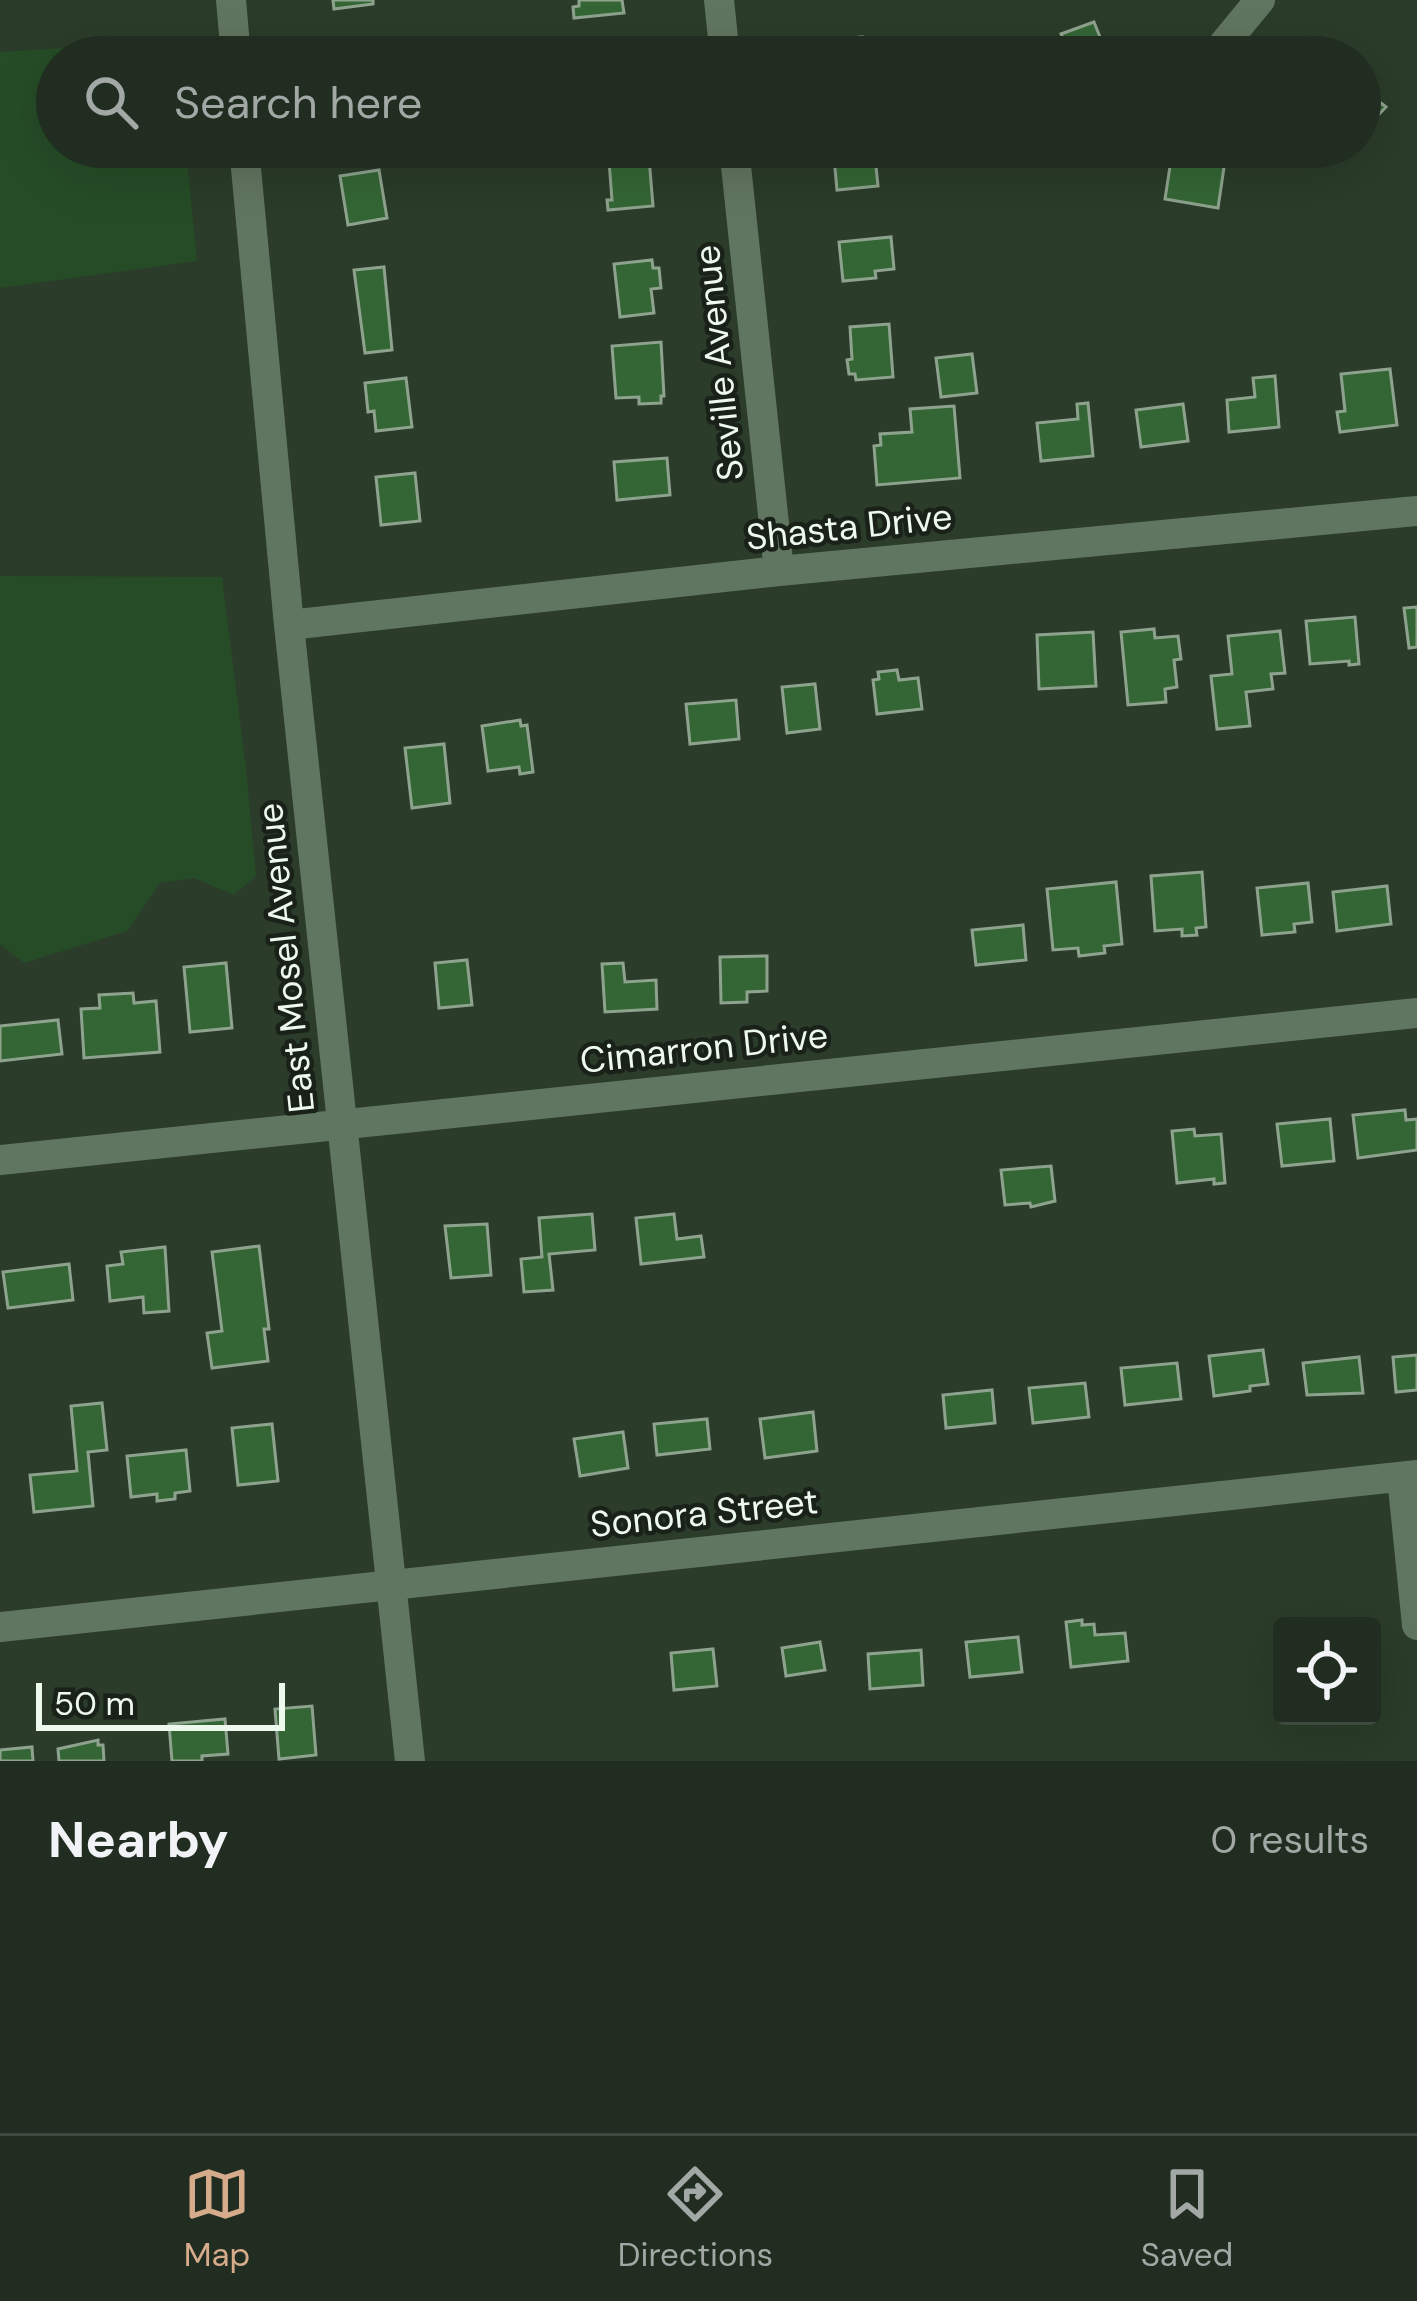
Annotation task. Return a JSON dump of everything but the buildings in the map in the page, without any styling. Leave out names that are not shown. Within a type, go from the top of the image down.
[{"type":"street","points":[[231,0],[234,36]]},
{"type":"street","points":[[718,0],[722,36]]},
{"type":"street","points":[[1230,36],[1260,0]]},
{"type":"street","name":"East Mosel Avenue","points":[[246,168],[289,625],[410,1761]]},
{"type":"street","name":"Seville Avenue","points":[[736,168],[778,571]]},
{"type":"street","name":"Shasta Drive","points":[[289,625],[778,571],[1417,511]]},
{"type":"street","name":"Cimarron Drive","points":[[0,1160],[1417,1013]]},
{"type":"street","points":[[1409,1476],[1417,1625]]},
{"type":"street","name":"Sonora Street","points":[[0,1628],[1409,1476]]},
{"type":"green space","points":[[36,50],[36,168],[188,168],[197,261],[0,288],[0,52]]},
{"type":"green space","points":[[0,576],[222,577],[256,876],[234,895],[194,878],[160,883],[127,931],[24,963],[0,944]]}]
